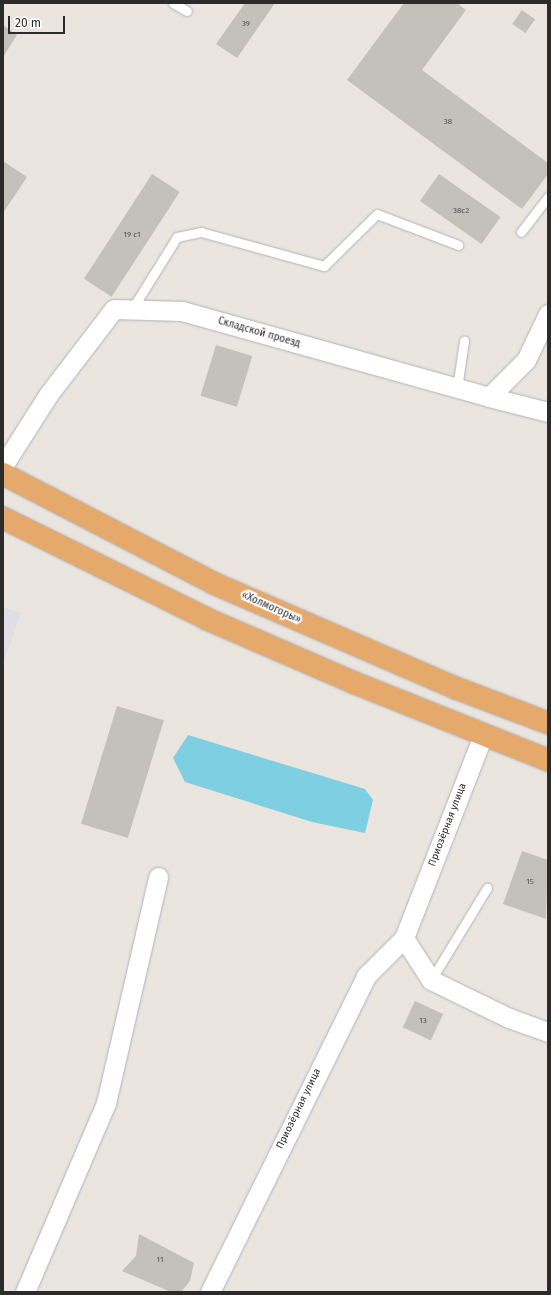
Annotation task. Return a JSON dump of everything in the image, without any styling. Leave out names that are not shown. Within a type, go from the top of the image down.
[{"type":"highway","name":"«Холмогоры»","points":[[3,474],[213,583],[456,688],[548,723]]},
{"type":"highway","points":[[3,518],[207,619],[483,735],[548,760]]},
{"type":"street","name":"Складской проезд","points":[[3,466],[48,395],[114,309],[182,311],[548,412]]},
{"type":"street","points":[[489,396],[526,360],[548,314]]},
{"type":"street","name":"Приозёрная улица","points":[[210,1292],[366,976],[404,938],[483,735]]},
{"type":"street","points":[[25,1292],[106,1103],[158,877]]},
{"type":"street","points":[[404,938],[431,980],[509,1018],[548,1032]]},
{"type":"lane","points":[[173,3],[187,11]]},
{"type":"lane","points":[[522,232],[548,197]]},
{"type":"lane","points":[[132,309],[177,237],[201,232],[324,266],[377,214],[458,244]]},
{"type":"lane","points":[[457,388],[464,341]]},
{"type":"lane","points":[[431,980],[487,888]]},
{"type":"shaded area","points":[[3,607],[21,613],[3,664]]},
{"type":"water","points":[[188,735],[365,789],[373,800],[365,833],[312,822],[185,782],[173,758]]},
{"type":"building","points":[[245,3],[275,3],[237,58],[216,44]]},
{"type":"building","points":[[404,3],[457,3],[466,10],[422,70],[548,163],[548,174],[522,209],[347,80]]},
{"type":"building","points":[[522,10],[535,19],[525,33],[512,24]]},
{"type":"building","points":[[3,25],[17,35],[3,57]]},
{"type":"building","points":[[3,161],[27,177],[3,213]]},
{"type":"building","points":[[152,174],[180,192],[112,297],[84,279]]},
{"type":"building","points":[[439,174],[500,217],[482,244],[420,201]]},
{"type":"building","points":[[216,345],[252,356],[237,407],[201,396]]},
{"type":"building","points":[[117,706],[164,720],[128,838],[81,824]]},
{"type":"building","points":[[522,851],[548,860],[546,919],[503,904]]},
{"type":"building","points":[[415,1001],[443,1014],[431,1040],[403,1027]]},
{"type":"building","points":[[139,1234],[194,1263],[190,1281],[181,1292],[171,1292],[122,1271],[136,1256]]}]
